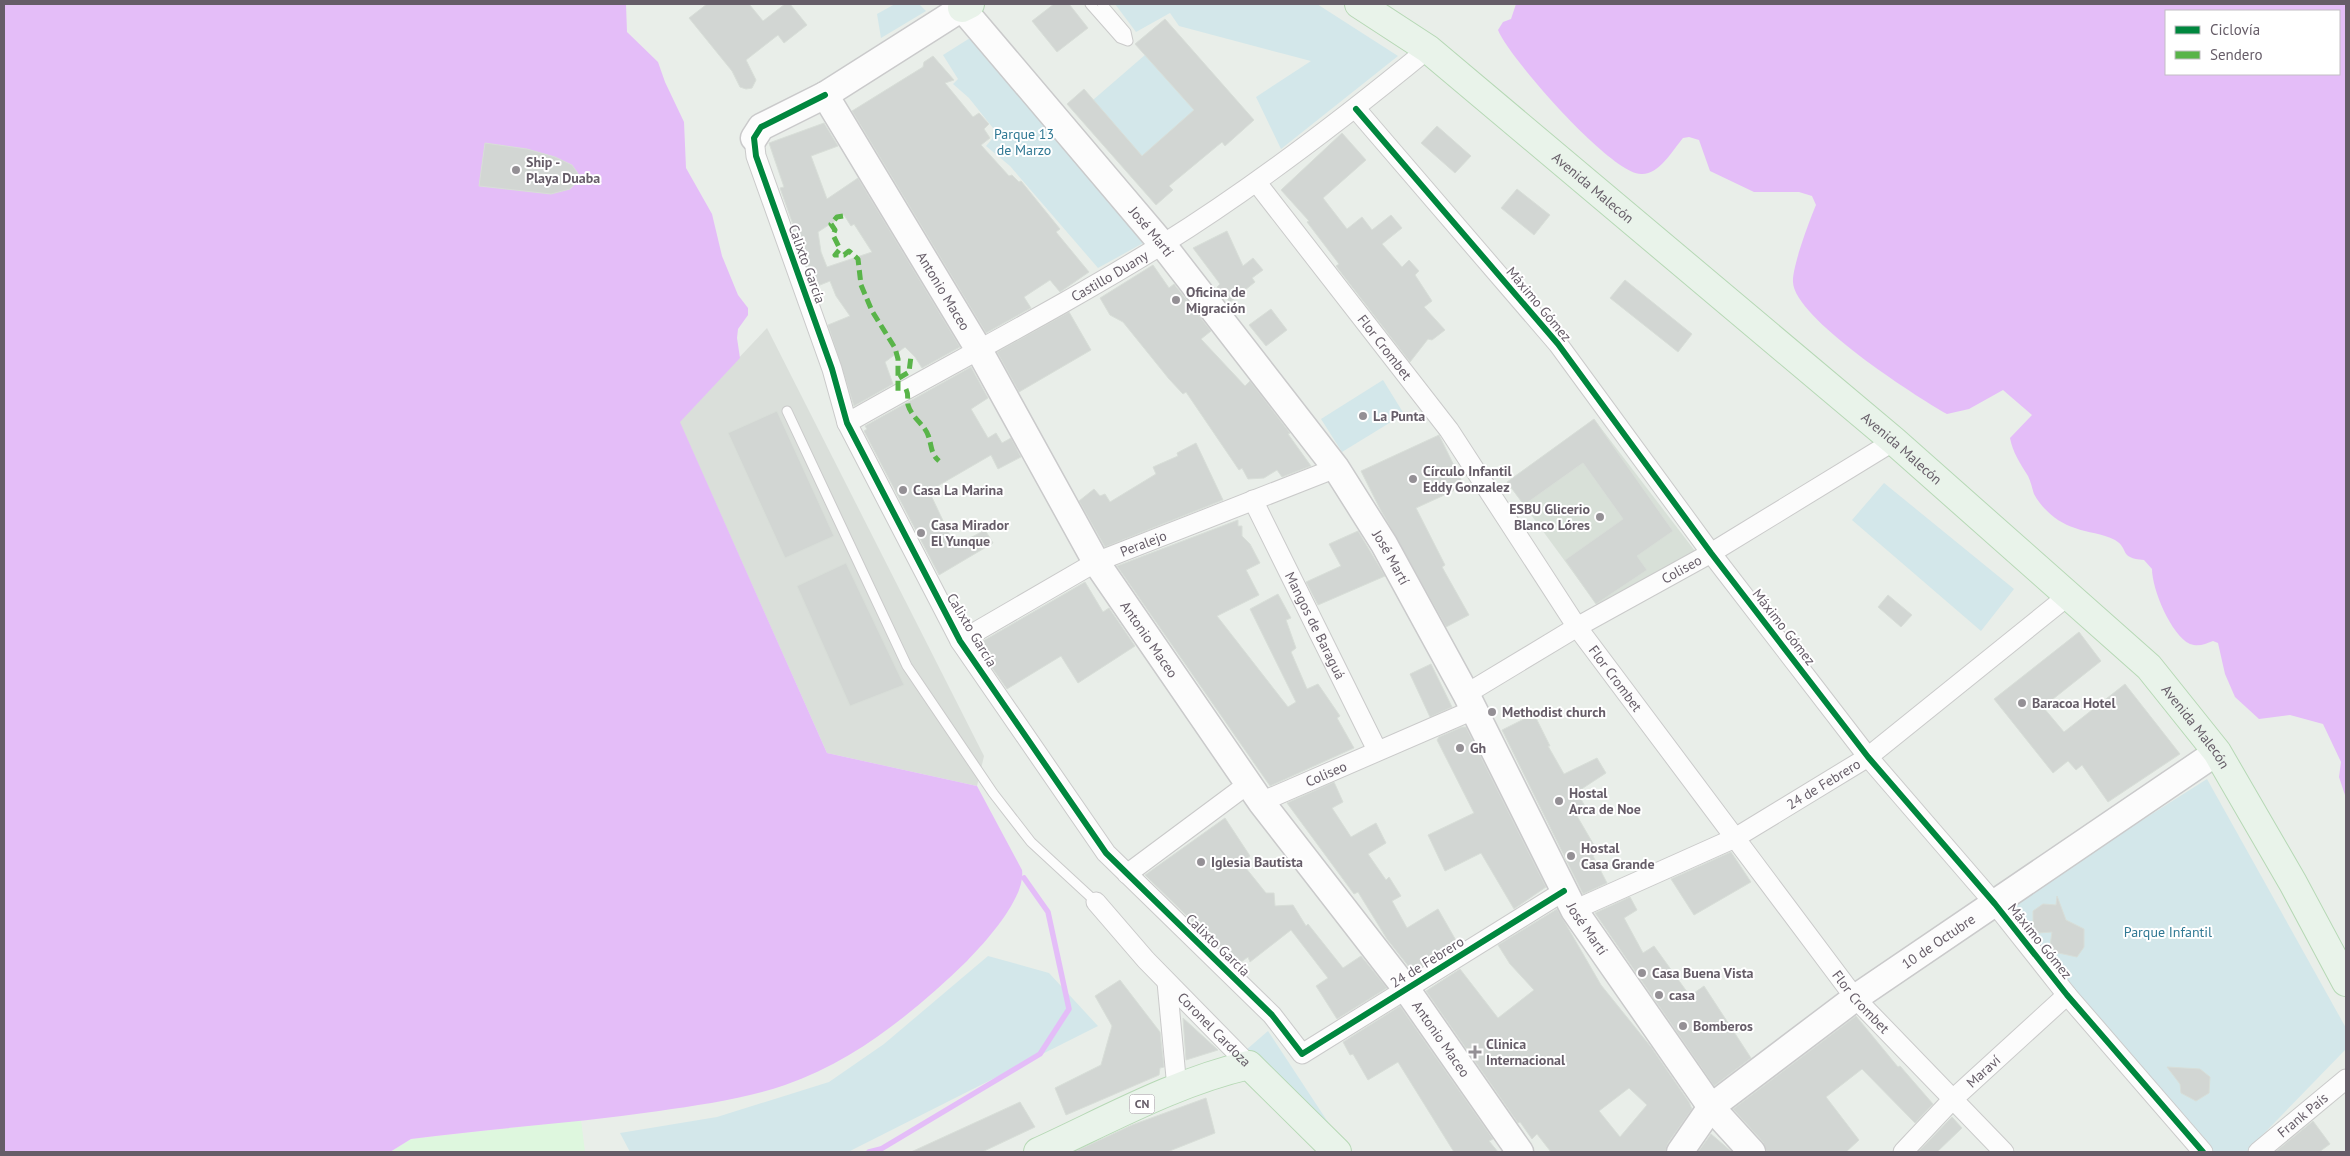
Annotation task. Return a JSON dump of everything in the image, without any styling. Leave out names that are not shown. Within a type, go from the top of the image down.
[{"type":"main road","name":"Avenida Malecón","points":[[1359,4],[1428,49],[1894,440],[2150,667],[2217,752],[2293,883],[2346,982]]},
{"type":"main road","points":[[754,138],[761,127],[824,95],[966,6]]},
{"type":"main road","name":"José Martí","points":[[966,6],[1162,245],[1336,468],[1384,544],[1469,702],[1569,900],[1711,1107],[1752,1152]]},
{"type":"main road","name":"Antonio Maceo","points":[[824,95],[979,350],[1096,562],[1254,793],[1407,990],[1520,1152]]},
{"type":"main road","name":"10 de Octubre","points":[[1680,1152],[1711,1107],[1855,998],[2217,752]]},
{"type":"main road","name":"CN","points":[[1038,1152],[1177,1088],[1222,1072],[1249,1065]]},
{"type":"main road","name":"Coronel Cardoza","points":[[1249,1065],[1337,1152]]},
{"type":"street","name":"Castillo Duany","points":[[847,423],[1162,245],[1257,183],[1356,109],[1428,49]]},
{"type":"street","name":"Máximo Gómez","points":[[1356,109],[1558,344],[1711,554],[1868,757],[1995,904],[2067,995],[2203,1152]]},
{"type":"street","name":"Calixto García","points":[[754,138],[756,156],[832,369],[847,423],[960,641],[1106,854],[1272,1014],[1302,1054]]},
{"type":"street","name":"Flor Crombet","points":[[1257,183],[1449,430],[1577,627],[1855,998],[2004,1152]]},
{"type":"street","name":"Coliseo","points":[[1127,874],[1254,793],[1377,750],[1469,702],[1577,627],[1711,554],[1894,440]]},
{"type":"street","name":"Peralejo","points":[[960,641],[1096,562],[1336,468]]},
{"type":"street","name":"Mangos de Baraguá","points":[[1253,500],[1377,750]]},
{"type":"street","name":"24 de Febrero","points":[[1302,1054],[1407,990],[1569,900],[1735,838],[1868,757],[2069,595]]},
{"type":"street","name":"Coronel Cardoza","points":[[1096,902],[1167,982],[1249,1065]]},
{"type":"street","points":[[1167,982],[1177,1088]]},
{"type":"street","name":"Maraví","points":[[1903,1152],[1952,1100],[2067,995]]},
{"type":"street","name":"Frank País","points":[[2258,1152],[2346,1079]]},
{"type":"lane","points":[[1090,4],[1120,38],[1128,41],[1126,32],[1102,4]]},
{"type":"lane","points":[[787,411],[907,666],[993,793],[1031,842],[1096,902]]},
{"type":"shaded area","points":[[4,4],[626,4],[627,32],[658,62],[665,82],[684,122],[686,168],[712,214],[722,256],[738,295],[748,308],[748,315],[738,329],[737,338],[740,358],[680,422],[827,753],[977,786],[1022,870],[1022,881],[1011,906],[994,931],[967,961],[926,999],[882,1033],[836,1062],[811,1075],[785,1085],[722,1101],[628,1115],[411,1139],[390,1152],[4,1152]]},
{"type":"shaded area","points":[[1516,4],[2346,4],[2346,798],[2339,777],[2341,762],[2323,724],[2290,715],[2259,719],[2235,697],[2225,674],[2218,643],[2213,641],[2193,645],[2183,639],[2176,631],[2159,599],[2152,569],[2144,560],[2127,555],[2115,540],[2063,523],[2041,505],[2015,453],[2010,438],[2032,415],[2003,390],[1969,409],[1947,414],[1858,355],[1813,315],[1799,297],[1793,282],[1798,255],[1816,205],[1812,196],[1799,192],[1754,192],[1710,171],[1699,140],[1689,137],[1683,138],[1665,161],[1654,171],[1641,174],[1627,169],[1608,156],[1586,136],[1521,65],[1506,45],[1498,30],[1503,22],[1511,19]]},
{"type":"shaded area","points":[[767,328],[984,756],[977,786],[827,753],[679,421]]},
{"type":"shaded area","name":"ESBU Glicerio Blanco Lóres","points":[[1594,419],[1695,551],[1597,605],[1507,482]]},
{"type":"green space","points":[[895,4],[919,4],[926,11],[881,38],[877,14]]},
{"type":"green space","points":[[1115,4],[1317,4],[1398,56],[1281,149],[1256,97],[1311,61],[1179,26],[1170,13],[1136,32]]},
{"type":"green space","name":"Parque 13 de Marzo","points":[[970,38],[1145,242],[1098,268],[1010,166],[986,146],[997,133],[969,98],[953,84],[958,79],[943,55]]},
{"type":"green space","points":[[1145,55],[1194,110],[1142,156],[1093,100]]},
{"type":"green space","name":"La Punta","points":[[1383,380],[1404,414],[1342,452],[1321,419]]},
{"type":"green space","points":[[1884,483],[2014,589],[1981,631],[1852,520]]},
{"type":"green space","name":"Parque Infantil","points":[[2207,779],[2346,1028],[2346,1049],[2246,1152],[2209,1152],[2005,907]]},
{"type":"green space","points":[[988,956],[1049,973],[1098,1026],[848,1152],[630,1152],[620,1133],[717,1117],[829,1082],[884,1044]]},
{"type":"green space","points":[[1268,1031],[1345,1148],[1246,1050]]},
{"type":"sand","points":[[581,1120],[585,1152],[390,1152],[411,1139]]},
{"type":"building","points":[[707,4],[749,4],[763,21],[785,4],[790,4],[807,25],[784,43],[778,35],[746,60],[756,80],[752,88],[746,89],[740,87],[732,71],[689,18]]},
{"type":"building","points":[[1054,4],[1069,4],[1088,28],[1057,52],[1032,21]]},
{"type":"building","points":[[1165,19],[1254,120],[1225,146],[1222,142],[1169,186],[1173,190],[1156,205],[1067,104],[1084,89],[1142,156],[1194,110],[1135,44]]},
{"type":"building","points":[[933,56],[954,80],[945,83],[973,117],[979,113],[989,124],[984,129],[990,138],[981,145],[1009,176],[1012,175],[1019,182],[1021,181],[1060,229],[1056,232],[1089,272],[1060,292],[1050,280],[1024,297],[1031,308],[986,333],[852,111],[923,67],[924,62]]},
{"type":"building","points":[[824,123],[838,146],[811,156],[827,199],[858,178],[960,347],[922,368],[905,347],[885,362],[893,384],[854,406],[828,325],[850,316],[836,296],[830,281],[815,287],[780,188],[784,187],[769,143]],"holes":[[[844,215],[851,226],[854,224],[872,252],[827,267],[821,252],[818,232]]]},
{"type":"building","points":[[1437,126],[1471,156],[1455,173],[1421,143]]},
{"type":"building","points":[[1342,133],[1366,160],[1323,198],[1347,229],[1362,217],[1372,230],[1391,215],[1402,228],[1382,244],[1402,267],[1409,260],[1419,271],[1415,275],[1432,301],[1424,307],[1445,330],[1432,340],[1428,339],[1410,362],[1336,266],[1339,264],[1307,222],[1309,221],[1281,190]]},
{"type":"building","points":[[485,143],[527,149],[555,157],[572,165],[581,178],[570,189],[551,194],[479,186]]},
{"type":"building","points":[[1517,189],[1550,215],[1534,235],[1501,208]]},
{"type":"building","points":[[1227,231],[1243,266],[1253,258],[1263,270],[1252,278],[1255,282],[1230,302],[1217,287],[1220,284],[1193,248]]},
{"type":"building","points":[[1153,265],[1169,288],[1174,284],[1211,331],[1201,339],[1245,386],[1250,381],[1290,433],[1288,434],[1311,466],[1282,477],[1277,470],[1264,478],[1248,479],[1242,468],[1239,470],[1186,392],[1183,394],[1169,379],[1123,322],[1110,315],[1100,298]]},
{"type":"building","points":[[1625,280],[1692,334],[1678,352],[1610,298]]},
{"type":"building","points":[[1271,309],[1287,330],[1266,346],[1249,325]]},
{"type":"building","points":[[1069,312],[1091,350],[1019,392],[997,352]]},
{"type":"building","points":[[971,367],[988,398],[971,409],[988,438],[996,433],[1002,443],[1011,438],[1021,457],[998,469],[991,455],[929,491],[955,546],[985,530],[993,543],[939,575],[864,431],[867,429],[865,426]]},
{"type":"building","points":[[777,411],[834,536],[785,558],[728,433]]},
{"type":"building","name":"ESBU Glicerio Blanco Lóres","points":[[1594,419],[1673,531],[1637,556],[1647,570],[1596,604],[1565,560],[1623,519],[1583,463],[1524,505],[1507,482]]},
{"type":"building","points":[[1439,435],[1464,486],[1416,508],[1445,565],[1442,567],[1469,615],[1446,627],[1361,471]]},
{"type":"building","points":[[1196,443],[1223,500],[1105,547],[1079,501],[1094,489],[1100,496],[1105,494],[1110,502],[1156,474],[1153,467],[1178,456],[1177,453]]},
{"type":"building","points":[[1238,520],[1238,526],[1242,526],[1242,536],[1250,544],[1260,563],[1246,570],[1259,595],[1217,616],[1288,707],[1296,702],[1250,609],[1278,594],[1291,618],[1286,620],[1296,648],[1291,652],[1307,689],[1318,684],[1340,716],[1337,718],[1354,748],[1270,786],[1117,566]]},
{"type":"building","points":[[1358,531],[1385,576],[1318,605],[1306,582],[1341,566],[1329,544]]},
{"type":"building","points":[[846,563],[904,685],[850,706],[797,586]]},
{"type":"building","points":[[1085,582],[1103,612],[1109,608],[1135,646],[1078,683],[1061,656],[1007,689],[976,645]]},
{"type":"building","points":[[1888,595],[1912,615],[1901,627],[1878,607]]},
{"type":"building","name":"Baracoa Hotel","points":[[2079,632],[2101,661],[2043,707],[2064,732],[2125,684],[2180,754],[2108,802],[2082,765],[2076,770],[2068,761],[2053,773],[1994,699]]},
{"type":"building","points":[[1431,664],[1452,707],[1430,717],[1410,674]]},
{"type":"building","points":[[1534,714],[1550,746],[1548,746],[1564,774],[1597,758],[1606,773],[1577,792],[1587,810],[1577,816],[1598,852],[1593,856],[1607,883],[1583,894],[1502,730]]},
{"type":"building","points":[[1466,727],[1546,887],[1514,909],[1481,853],[1445,871],[1428,835],[1474,813],[1437,740],[1439,737]]},
{"type":"building","points":[[1334,782],[1343,802],[1332,808],[1351,837],[1376,823],[1386,843],[1368,854],[1386,880],[1389,877],[1401,896],[1392,901],[1407,928],[1438,909],[1458,944],[1413,972],[1387,939],[1358,892],[1354,894],[1287,803]]},
{"type":"building","points":[[1225,818],[1250,856],[1241,862],[1266,893],[1274,893],[1275,906],[1293,905],[1306,926],[1308,924],[1343,968],[1361,956],[1387,988],[1337,1019],[1316,986],[1328,978],[1291,930],[1250,962],[1248,957],[1237,965],[1145,875]]},
{"type":"building","points":[[1731,852],[1751,882],[1694,915],[1671,879]]},
{"type":"building","points":[[2057,896],[2066,920],[2084,929],[2084,947],[2077,957],[2054,952],[2050,946],[2052,932],[2038,933],[2033,926],[2033,911],[2043,904],[2056,905]]},
{"type":"building","points":[[1630,897],[1637,910],[1624,918],[1643,953],[1654,946],[1690,996],[1704,986],[1751,1058],[1714,1086],[1595,913]]},
{"type":"building","points":[[1557,909],[1601,985],[1651,1047],[1689,1102],[1692,1109],[1668,1143],[1665,1152],[1551,1152],[1537,1134],[1532,1139],[1520,1122],[1518,1123],[1426,991],[1460,969],[1498,1018],[1534,990],[1510,964],[1498,945]],"holes":[[[1629,1088],[1647,1105],[1620,1137],[1599,1111]]]},
{"type":"building","points":[[1120,980],[1160,1032],[1164,1067],[1160,1068],[1159,1075],[1066,1115],[1055,1088],[1101,1065],[1112,1026],[1095,996]]},
{"type":"building","points":[[1400,1006],[1493,1139],[1489,1141],[1498,1152],[1454,1152],[1398,1062],[1368,1080],[1353,1054],[1350,1055],[1343,1042]]},
{"type":"building","points":[[1856,1016],[1898,1067],[1900,1066],[1933,1104],[1915,1123],[1862,1069],[1826,1097],[1859,1140],[1846,1152],[1767,1152],[1763,1142],[1733,1109]]},
{"type":"building","points":[[1183,1018],[1218,1050],[1186,1060]]},
{"type":"building","points":[[2167,1067],[2200,1069],[2210,1077],[2209,1093],[2196,1101],[2181,1093],[2180,1084]]},
{"type":"building","points":[[1206,1098],[1215,1133],[1167,1152],[1074,1152],[1132,1125]]},
{"type":"building","points":[[1020,1102],[1035,1127],[982,1152],[911,1152]]},
{"type":"building","points":[[1952,1117],[1962,1128],[1937,1152],[1918,1152]]},
{"type":"building","points":[[2313,1121],[2330,1144],[2319,1152],[2275,1152]]},
{"type":"building","points":[[1711,1134],[1732,1152],[1698,1152]]},
{"type":"waterway","points":[[869,1152],[881,1149],[1040,1054],[1069,1009],[1048,912],[1024,878]]},
{"type":"marked path","points":[[843,216],[837,217],[831,224],[835,230],[833,235],[840,249],[835,255],[844,255],[849,251],[858,259],[861,285],[872,311],[895,348],[898,359],[898,393]]},
{"type":"marked path","points":[[899,378],[909,372],[911,356]]},
{"type":"marked path","points":[[906,389],[910,410],[926,431],[933,452],[939,461]]},
{"type":"cycle path","points":[[825,95],[761,127],[754,138],[756,156],[832,369],[847,423],[960,641],[1106,853],[1272,1015],[1302,1054],[1564,891]]},
{"type":"cycle path","points":[[1356,109],[1558,344],[1711,553],[1868,757],[1995,904],[2067,995],[2203,1152]]},
{"type":"place","name":"Ship - Playa Duaba","points":[[516,170]]},
{"type":"place","name":"Oficina de Migración","points":[[1176,300]]},
{"type":"place","name":"La Punta","points":[[1363,416]]},
{"type":"place","name":"Círculo Infantil Eddy Gonzalez","points":[[1413,479]]},
{"type":"place","name":"Casa La Marina","points":[[903,490]]},
{"type":"place","name":"ESBU Glicerio Blanco Lóres","points":[[1600,517]]},
{"type":"place","name":"Casa Mirador El Yunque","points":[[921,533]]},
{"type":"place","name":"Baracoa Hotel","points":[[2022,703]]},
{"type":"place","name":"Methodist church","points":[[1492,712]]},
{"type":"place","name":"Gh","points":[[1460,748]]},
{"type":"place","name":"Hostal Arca de Noe","points":[[1559,801]]},
{"type":"place","name":"Hostal Casa Grande","points":[[1571,856]]},
{"type":"place","name":"Iglesia Bautista","points":[[1201,862]]},
{"type":"place","name":"Casa Buena Vista","points":[[1642,973]]},
{"type":"place","name":"casa","points":[[1659,995]]},
{"type":"place","name":"Bomberos","points":[[1683,1026]]},
{"type":"place","name":"Clinica Internacional","points":[[1475,1052]]}]
